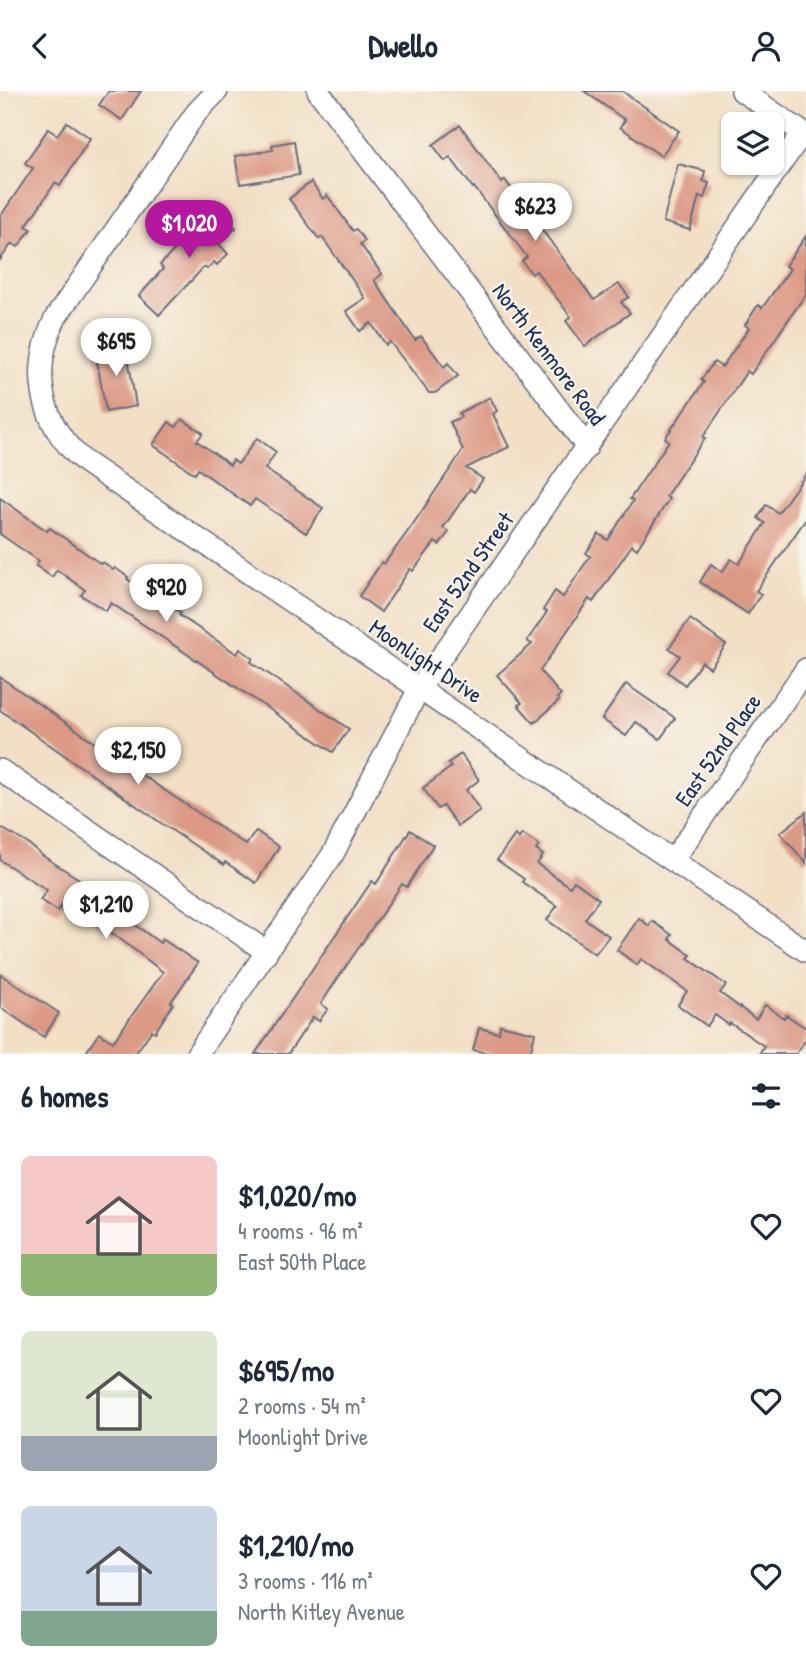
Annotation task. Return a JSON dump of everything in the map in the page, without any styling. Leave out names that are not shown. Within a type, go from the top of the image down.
[{"type":"street","name":"Moonlight Drive","points":[[217,91],[196,113],[48,332],[41,357],[43,392],[47,408],[66,444],[85,462],[806,951]]},
{"type":"street","name":"North Kenmore Road","points":[[318,91],[587,447]]},
{"type":"street","points":[[741,91],[804,134]]},
{"type":"street","name":"East 52nd Street","points":[[197,1054],[333,854],[419,689],[804,134]]},
{"type":"street","name":"East 52nd Place","points":[[673,860],[806,669]]},
{"type":"street","points":[[0,771],[267,952]]},
{"type":"building","points":[[109,91],[141,91],[122,120],[99,105]]},
{"type":"building","points":[[584,91],[622,91],[679,131],[661,156],[620,127],[625,120]]},
{"type":"building","points":[[67,122],[90,138],[60,186],[55,183],[26,226],[31,229],[18,247],[12,243],[0,260],[0,217],[33,168],[25,163],[48,129],[57,135]]},
{"type":"building","points":[[460,125],[502,183],[505,180],[594,300],[619,284],[629,297],[621,302],[630,313],[585,346],[566,321],[571,317],[536,271],[532,274],[522,261],[527,257],[450,157],[445,161],[433,145]]},
{"type":"building","points":[[294,141],[299,175],[240,184],[235,156],[273,150],[272,145]]},
{"type":"building","points":[[678,164],[705,171],[703,181],[709,183],[704,198],[699,196],[690,230],[663,222]]},
{"type":"building","points":[[311,182],[323,199],[327,195],[353,231],[356,229],[365,241],[360,244],[382,274],[374,280],[415,340],[421,336],[444,367],[448,363],[458,376],[435,393],[429,393],[390,342],[386,345],[371,323],[360,331],[346,311],[365,298],[322,237],[319,239],[289,199]]},
{"type":"building","points":[[211,209],[217,209],[236,228],[219,244],[228,254],[217,265],[214,262],[207,269],[204,267],[159,315],[139,296],[163,269],[160,265],[181,243],[179,241]]},
{"type":"building","points":[[806,236],[806,294],[751,374],[747,371],[703,437],[705,438],[666,496],[669,499],[637,549],[632,545],[593,602],[589,599],[540,671],[561,695],[557,698],[559,701],[534,723],[518,705],[522,703],[497,675],[532,644],[527,641],[547,612],[543,610],[555,591],[563,597],[590,556],[586,553],[599,534],[608,540],[633,501],[630,499],[669,441],[665,438],[704,382],[701,380],[714,362],[722,367],[749,328],[745,325],[758,305],[762,308],[790,269],[785,266]]},
{"type":"building","points":[[126,345],[136,406],[106,412],[95,350]]},
{"type":"building","points":[[490,397],[497,411],[493,414],[509,447],[466,468],[483,479],[474,492],[470,489],[443,528],[449,532],[439,545],[435,542],[413,571],[410,569],[381,612],[359,596],[411,527],[463,450],[450,422],[461,417],[459,413]]},
{"type":"building","points":[[182,419],[203,433],[197,441],[230,465],[233,460],[238,464],[257,438],[276,452],[265,469],[323,508],[306,533],[255,499],[250,506],[198,469],[195,474],[153,445],[169,422],[176,427]]},
{"type":"building","points":[[806,474],[806,519],[756,591],[761,594],[748,614],[700,582],[711,564],[722,572],[731,559],[739,564],[765,523],[758,518],[766,505],[778,513]]},
{"type":"building","points":[[0,498],[47,531],[50,528],[101,564],[103,562],[113,570],[115,568],[237,654],[240,649],[253,658],[251,662],[349,729],[333,752],[111,603],[106,611],[81,595],[85,590],[57,570],[52,577],[36,566],[39,561],[0,534]]},
{"type":"building","points":[[690,619],[726,645],[710,668],[702,662],[685,685],[668,672],[680,656],[669,648]]},
{"type":"building","points":[[0,677],[120,760],[124,754],[143,768],[139,773],[246,845],[256,831],[279,847],[256,883],[161,823],[0,710]]},
{"type":"building","points":[[626,684],[675,718],[660,739],[636,722],[626,736],[602,719]]},
{"type":"building","points":[[461,754],[479,780],[466,790],[480,810],[458,826],[443,806],[438,809],[423,788],[451,767],[448,763]]},
{"type":"building","points":[[806,812],[806,863],[780,833]]},
{"type":"building","points":[[0,827],[129,914],[126,918],[160,943],[162,939],[198,963],[171,1002],[173,1004],[155,1032],[152,1030],[135,1054],[85,1054],[99,1033],[113,1042],[163,972],[115,935],[63,903],[58,911],[40,900],[47,890],[0,860]]},
{"type":"building","points":[[410,830],[433,845],[407,887],[402,884],[321,1004],[328,1009],[319,1021],[313,1017],[288,1054],[255,1054],[372,881],[376,884]]},
{"type":"building","points":[[522,834],[539,845],[536,850],[543,855],[537,864],[570,887],[574,881],[599,899],[585,919],[609,936],[595,954],[547,920],[557,906],[522,882],[524,879],[497,860],[515,835],[519,838]]},
{"type":"building","points":[[639,918],[649,926],[652,921],[672,935],[669,939],[691,955],[688,958],[726,985],[720,993],[756,1019],[765,1005],[806,1028],[806,1039],[796,1054],[759,1054],[764,1046],[730,1023],[729,1025],[715,1015],[707,1026],[678,1005],[687,991],[641,959],[637,965],[617,950]]},
{"type":"building","points":[[0,974],[59,1013],[44,1037],[0,1007]]},
{"type":"building","points":[[500,1025],[535,1033],[530,1054],[492,1054],[473,1050],[479,1028],[499,1033]]}]
